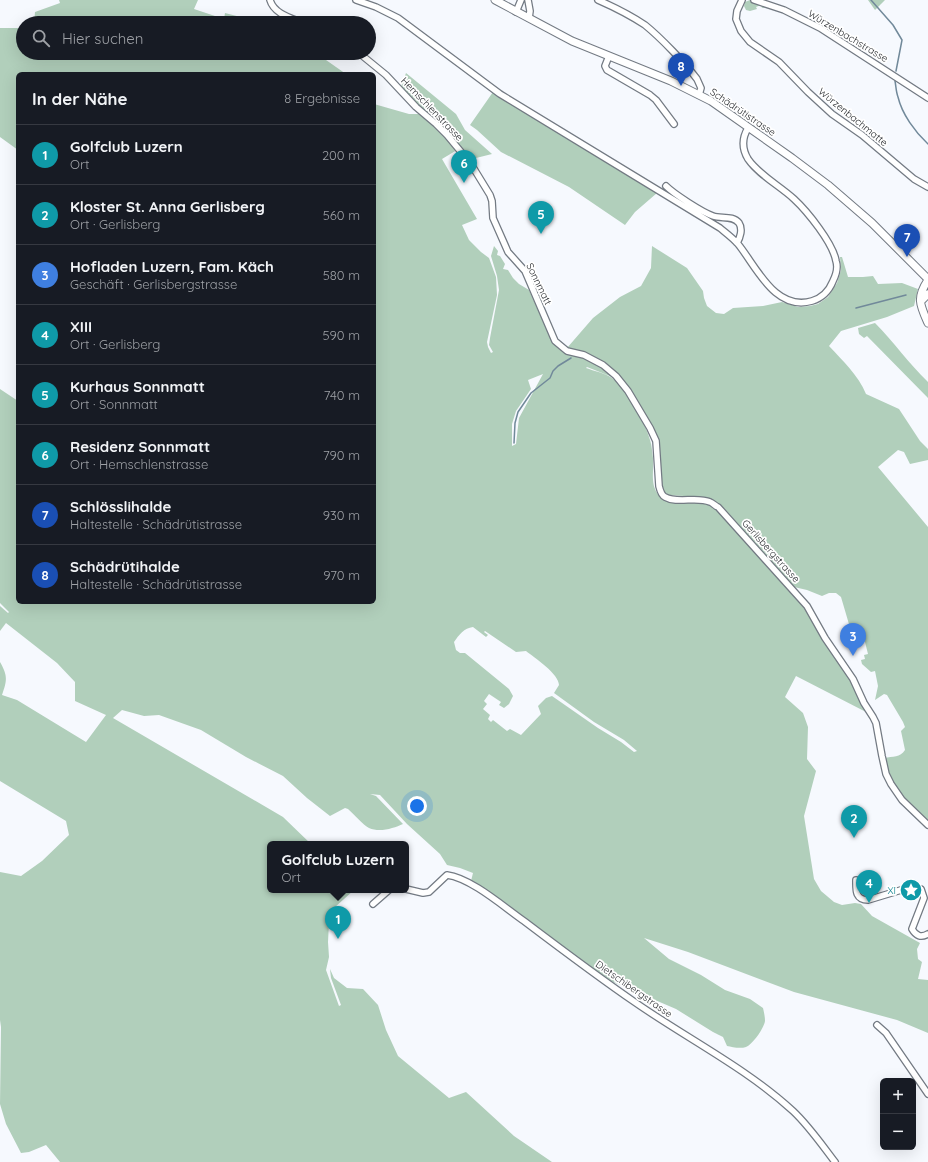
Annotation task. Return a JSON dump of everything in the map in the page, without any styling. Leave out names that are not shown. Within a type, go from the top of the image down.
[{"type":"main road","name":"Schädrütistrasse","points":[[495,0],[572,41],[700,95],[719,107],[828,185],[872,223],[928,279]]},
{"type":"main road","points":[[928,279],[921,290],[920,296],[922,310],[928,323]]},
{"type":"main road","points":[[921,301],[928,294]]},
{"type":"street","points":[[270,0],[278,12],[287,16]]},
{"type":"street","points":[[356,0],[376,7],[398,18],[500,94],[720,228],[737,243],[762,278],[778,294],[786,299],[808,302],[824,294],[831,287],[835,278],[836,261],[833,252],[817,226],[795,200],[757,169],[746,156],[743,140],[748,128]]},
{"type":"street","points":[[516,12],[521,0]]},
{"type":"street","points":[[528,0],[530,11],[529,18]]},
{"type":"street","points":[[598,0],[630,15],[655,34],[697,79],[701,88],[700,95]]},
{"type":"street","name":"Würzenbachmatte","points":[[742,0],[736,12],[736,19],[741,31],[750,42],[779,62],[832,114],[862,135],[914,179],[928,188]]},
{"type":"street","name":"Würzenbachstrasse","points":[[754,0],[784,10],[820,28],[928,98]]},
{"type":"street","points":[[608,56],[605,66],[607,70],[652,96],[674,124]]},
{"type":"street","name":"Hemschlenstrasse","points":[[368,60],[386,75],[416,107],[447,135],[474,168],[484,185]]},
{"type":"street","name":"Sonnmatt","points":[[484,185],[492,201],[493,218],[507,249],[525,271],[552,334],[562,347]]},
{"type":"street","points":[[666,186],[709,214],[720,218],[727,217],[738,222],[741,227],[741,231],[737,243]]},
{"type":"street","name":"Gerlisbergstrasse","points":[[562,347],[567,351],[584,355],[603,366],[616,376],[628,391],[656,441],[659,486],[664,496],[670,499],[700,500],[710,502],[718,507],[807,606],[825,638],[850,674],[873,716],[876,723],[886,774],[891,784],[902,800],[928,825]]},
{"type":"street","name":"Dietschibergstrasse","points":[[409,890],[423,893],[429,892],[447,875],[464,880],[493,899],[669,1026],[740,1069],[792,1111],[810,1130],[836,1162]]},
{"type":"street","points":[[856,880],[857,895],[863,900],[868,900],[911,887],[921,889],[924,898],[912,929],[918,936],[928,934]]},
{"type":"street","points":[[374,904],[386,893]]},
{"type":"street","points":[[877,1025],[886,1034],[928,1094]]},
{"type":"green space","points":[[59,0],[198,0],[194,9],[215,16],[35,16],[35,12],[60,3]]},
{"type":"green space","points":[[750,0],[766,7],[762,8],[761,5],[756,7],[757,9],[750,11],[746,10],[744,6],[745,2]]},
{"type":"green space","points":[[868,0],[885,0],[875,10]]},
{"type":"green space","points":[[225,13],[237,16],[224,16]]},
{"type":"green space","points":[[0,28],[16,28],[16,60],[326,60],[343,72],[16,72],[16,149],[0,137]]},
{"type":"green space","points":[[406,73],[456,114],[465,130],[492,154],[472,159],[465,153],[402,89],[401,87]]},
{"type":"green space","points":[[493,92],[657,193],[635,212],[625,225],[569,187],[501,152],[470,125]]},
{"type":"green space","points":[[376,105],[409,114],[421,114],[441,131],[457,150],[442,159],[477,219],[462,225],[469,240],[489,258],[496,277],[497,295],[487,342],[491,353],[493,352],[489,345],[499,290],[497,276],[491,256],[494,246],[498,251],[497,255],[500,256],[505,264],[503,269],[508,270],[519,284],[529,290],[550,337],[559,349],[587,358],[603,367],[615,378],[606,374],[612,378],[629,397],[648,433],[652,447],[653,481],[658,494],[672,500],[697,501],[705,503],[720,512],[803,603],[839,660],[868,711],[866,712],[796,676],[785,697],[803,713],[808,727],[807,759],[816,771],[804,816],[814,879],[821,891],[834,902],[842,905],[855,903],[861,904],[872,916],[920,943],[917,949],[918,959],[922,962],[918,979],[928,980],[928,1033],[897,1020],[794,992],[688,952],[644,938],[669,959],[701,975],[725,990],[750,999],[763,1008],[765,1021],[763,1028],[752,1043],[744,1048],[727,1046],[723,1037],[676,1009],[613,982],[471,881],[473,873],[447,865],[440,854],[407,824],[380,795],[370,794],[376,796],[403,824],[387,829],[378,830],[369,828],[345,808],[330,816],[283,776],[246,757],[201,730],[159,715],[144,716],[122,710],[113,718],[283,817],[308,841],[267,841],[267,893],[351,893],[334,908],[329,923],[329,957],[326,970],[339,1006],[341,1005],[331,978],[330,969],[334,978],[347,988],[363,989],[378,1005],[386,1030],[398,1056],[449,1098],[466,1092],[514,1136],[552,1162],[60,1162],[46,1145],[29,1152],[21,1153],[6,1124],[0,1104],[0,872],[21,876],[42,861],[69,835],[66,821],[0,781],[0,662],[6,678],[2,695],[17,700],[86,742],[106,715],[75,701],[75,682],[57,663],[6,623],[0,631],[0,606],[8,613],[9,612],[0,603],[0,389],[16,400],[16,604],[376,604]],"holes":[[[543,374],[519,418],[516,444],[512,446],[512,424],[516,411],[531,389],[528,380]],[[473,627],[486,637],[488,635],[484,632],[485,631],[516,652],[526,651],[546,666],[558,681],[559,685],[554,693],[594,722],[624,740],[637,751],[634,752],[552,696],[546,698],[538,706],[541,714],[521,735],[510,729],[507,731],[493,720],[491,722],[488,719],[490,715],[483,709],[487,704],[484,701],[489,694],[501,702],[499,705],[504,708],[509,704],[513,696],[509,689],[465,653],[460,653],[456,650],[454,642],[464,630]]]},
{"type":"green space","points":[[652,246],[687,268],[703,291],[707,306],[716,313],[724,314],[733,308],[763,306],[782,302],[798,307],[818,304],[828,297],[837,283],[841,270],[840,257],[842,257],[848,277],[873,276],[878,284],[902,283],[918,289],[914,306],[887,317],[841,331],[829,346],[854,374],[866,394],[899,409],[920,441],[928,449],[928,460],[910,464],[904,452],[898,450],[878,467],[928,527],[928,822],[905,800],[890,778],[884,758],[899,756],[903,753],[905,750],[901,731],[905,727],[887,695],[884,694],[875,700],[878,686],[875,671],[871,672],[862,664],[861,660],[865,659],[864,655],[868,654],[864,638],[860,639],[859,635],[851,637],[851,631],[841,597],[836,593],[829,593],[822,596],[794,587],[719,505],[701,497],[666,495],[660,485],[652,429],[614,372],[567,348],[593,318],[620,297],[641,286],[651,268]]},
{"type":"green space","points":[[875,323],[928,382],[928,398],[867,336],[864,338],[859,334],[858,328]]},
{"type":"waterway","points":[[871,0],[893,25],[902,40],[896,71]]},
{"type":"waterway","points":[[895,81],[897,95],[906,116],[918,134],[928,144]]},
{"type":"waterway","points":[[856,308],[906,295]]},
{"type":"waterway","points":[[514,443],[515,423],[518,412],[531,393],[550,378],[553,371],[558,366],[571,358]]},
{"type":"place","name":"Schädrütihalde","points":[[681,86]]},
{"type":"place","name":"Residenz Sonnmatt","points":[[464,183]]},
{"type":"place","name":"Kurhaus Sonnmatt","points":[[541,234]]},
{"type":"place","name":"Schlösslihalde","points":[[907,257]]},
{"type":"place","name":"Hofladen Luzern, Fam. Käch","points":[[853,656]]},
{"type":"place","name":"Kloster St. Anna Gerlisberg","points":[[854,838]]},
{"type":"place","name":"XI","points":[[911,890]]},
{"type":"place","name":"XIII","points":[[869,903]]},
{"type":"place","name":"Golfclub Luzern","points":[[338,939]]}]
